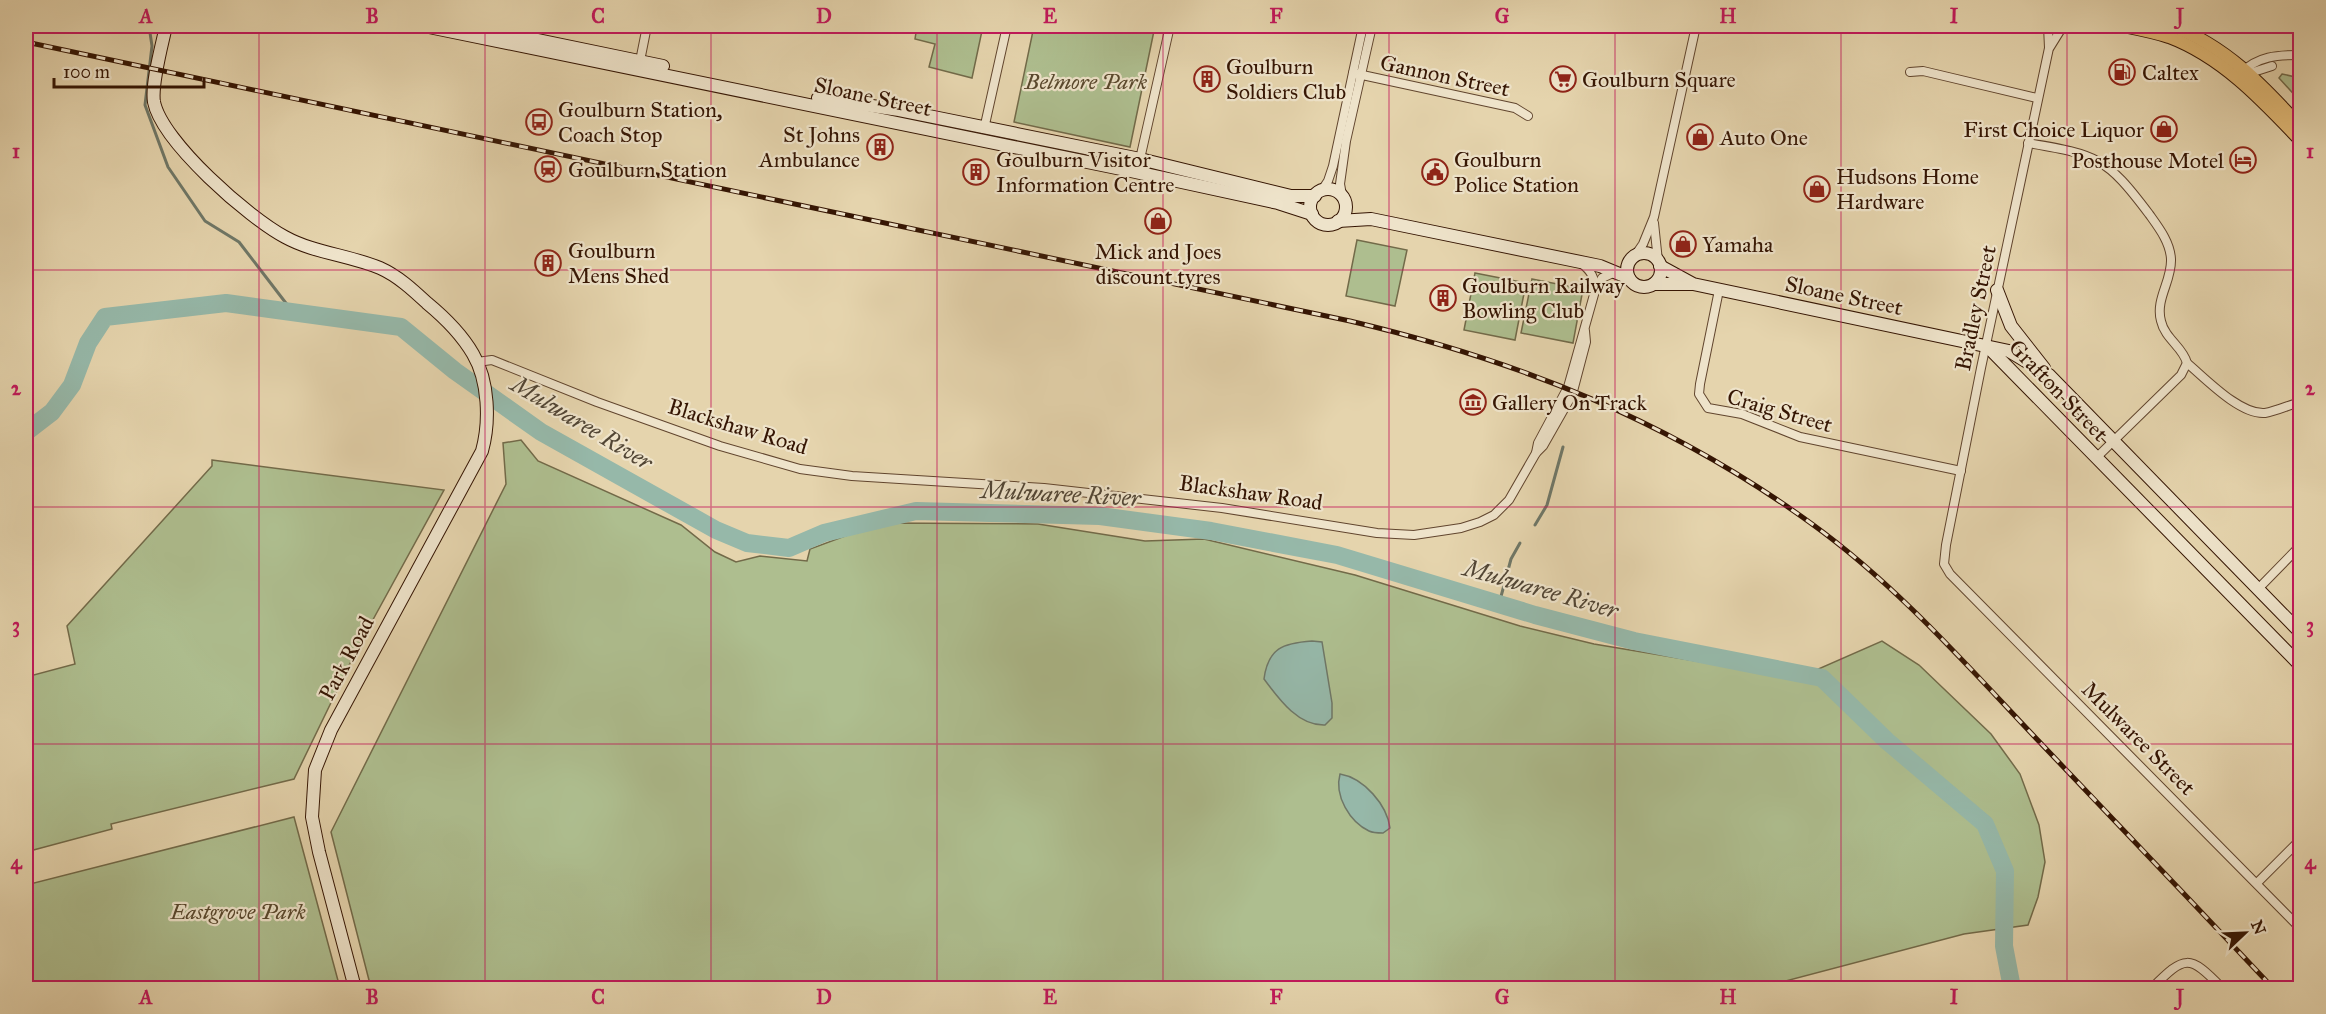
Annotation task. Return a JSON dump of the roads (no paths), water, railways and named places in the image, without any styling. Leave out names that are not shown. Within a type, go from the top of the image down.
[{"type":"main road","points":[[2123,26],[2168,36],[2247,75],[2301,140]]},
{"type":"main road","points":[[2172,26],[2220,50],[2301,126]]},
{"type":"street","points":[[166,26],[153,97],[163,122],[182,150],[273,231],[299,244],[378,267],[399,279],[433,308],[461,337],[477,362]]},
{"type":"street","name":"Sloane Street","points":[[424,26],[1204,186],[1278,203],[1312,214]]},
{"type":"street","name":"Sloane Street","points":[[470,26],[824,99],[899,110],[1140,159],[1291,196],[1318,193]]},
{"type":"street","points":[[640,61],[647,26]]},
{"type":"street","points":[[1007,26],[984,129],[989,135],[1032,145],[1047,153]]},
{"type":"street","points":[[1170,26],[1140,159],[1143,164],[1154,171],[1187,178],[1204,186]]},
{"type":"street","points":[[1363,26],[1357,75],[1340,184],[1345,214],[1333,224],[1321,223],[1312,214],[1311,206],[1328,181],[1357,75],[1372,26]]},
{"type":"street","points":[[1629,278],[1627,270],[1643,244],[1654,217],[1696,26]]},
{"type":"street","name":"Bradley Street","points":[[1950,574],[1946,570],[1944,557],[2049,48],[2048,26]]},
{"type":"street","name":"Bradley Street","points":[[2049,48],[2063,26]]},
{"type":"street","points":[[2247,75],[2274,54],[2301,55]]},
{"type":"street","points":[[2247,75],[2272,66],[2283,56]]},
{"type":"street","points":[[1910,72],[1923,71],[2037,98]]},
{"type":"street","name":"Gannon Street","points":[[1357,75],[1515,108],[1528,116]]},
{"type":"street","points":[[924,128],[942,138]]},
{"type":"street","points":[[2028,143],[2077,152],[2102,162],[2118,174],[2151,218],[2166,240],[2171,257],[2169,276],[2159,306],[2161,323],[2168,338],[2184,356],[2187,363],[2241,407],[2253,412],[2272,411],[2301,402]]},
{"type":"street","points":[[1318,193],[1333,189],[1344,200],[1371,219]]},
{"type":"street","points":[[1338,221],[1371,219],[1600,266],[1629,278],[1640,287],[1654,284],[1660,276],[1654,235],[1654,217]]},
{"type":"street","points":[[1600,266],[1632,259],[1639,254],[1649,254],[1659,263]]},
{"type":"street","points":[[1580,262],[1593,275],[1595,291]]},
{"type":"street","name":"Sloane Street","points":[[1659,263],[1694,284]]},
{"type":"street","points":[[1595,291],[1602,278],[1615,272]]},
{"type":"street","name":"Sloane Street","points":[[1654,284],[1694,284],[1987,347]]},
{"type":"street","name":"Craig Street","points":[[1719,290],[1699,394],[1708,408],[1742,414],[1800,437],[1961,471]]},
{"type":"street","points":[[1998,290],[2011,326],[2049,375]]},
{"type":"street","name":"Blackshaw Road","points":[[477,362],[492,360],[597,402],[711,443],[800,469],[852,476],[1011,485],[1104,494],[1244,511],[1388,534],[1414,536],[1468,526],[1490,517],[1513,494],[1536,453],[1538,442],[1566,393],[1595,291]]},
{"type":"street","name":"Grafton Street","points":[[1987,347],[2009,351],[2049,375],[2301,632]]},
{"type":"street","name":"Grafton Street","points":[[1987,347],[2301,665]]},
{"type":"street","name":"Park Road","points":[[355,988],[314,833],[311,802],[315,771],[337,720],[477,462],[484,441],[487,412],[483,382],[477,362]]},
{"type":"street","points":[[2096,458],[2181,375],[2187,363]]},
{"type":"street","points":[[2258,589],[2301,546]]},
{"type":"street","name":"Mulwaree Street","points":[[1950,574],[2301,928]]},
{"type":"street","points":[[2257,883],[2301,840]]},
{"type":"street","points":[[2152,988],[2171,969],[2181,963],[2191,962],[2200,967],[2222,988]]},
{"type":"waterway","points":[[149,26],[152,46],[145,105],[168,167],[205,221],[239,242],[292,311]]},
{"type":"waterway","name":"Mulwaree River","points":[[26,432],[52,412],[72,385],[88,343],[105,317],[226,303],[401,327],[455,371],[541,432],[716,530],[747,543],[789,548],[824,533],[916,511],[1100,516],[1211,531],[1337,555],[1535,615],[1634,641],[1822,678],[1887,741],[1985,824],[2005,871],[2004,946],[2012,988]]},
{"type":"waterway","points":[[1535,525],[1547,505],[1563,447]]},
{"type":"waterway","points":[[1499,604],[1511,559],[1520,543]]},
{"type":"railway","points":[[26,42],[1350,321],[1474,355],[1592,399],[1704,454],[1758,487],[1812,524],[1872,572],[1954,651],[2273,988]]},
{"type":"place","name":"Caltex","points":[[2122,72]]},
{"type":"place","name":"Goulburn Soldiers Club","points":[[1207,79]]},
{"type":"place","name":"Goulburn Square","points":[[1563,79]]},
{"type":"place","name":"Goulburn Station, Coach Stop","points":[[539,122]]},
{"type":"place","name":"First Choice Liquor","points":[[2164,129]]},
{"type":"place","name":"Auto One","points":[[1700,137]]},
{"type":"place","name":"St Johns Ambulance","points":[[880,147]]},
{"type":"place","name":"Posthouse Motel","points":[[2243,160]]},
{"type":"place","name":"Goulburn Station","points":[[548,169]]},
{"type":"place","name":"Goulburn Visitor Information Centre","points":[[976,172]]},
{"type":"place","name":"Goulburn Police Station","points":[[1435,172]]},
{"type":"place","name":"Hudsons Home Hardware","points":[[1817,189]]},
{"type":"place","name":"Mick and Joes discount tyres","points":[[1158,221]]},
{"type":"place","name":"Yamaha","points":[[1683,244]]},
{"type":"place","name":"Goulburn Mens Shed","points":[[548,263]]},
{"type":"place","name":"Goulburn Railway Bowling Club","points":[[1443,298]]},
{"type":"place","name":"Gallery On Track","points":[[1473,402]]},
{"type":"park label","name":"Belmore Park","points":[[1086,81]]},
{"type":"park label","name":"Eastgrove Park","points":[[238,911]]}]
